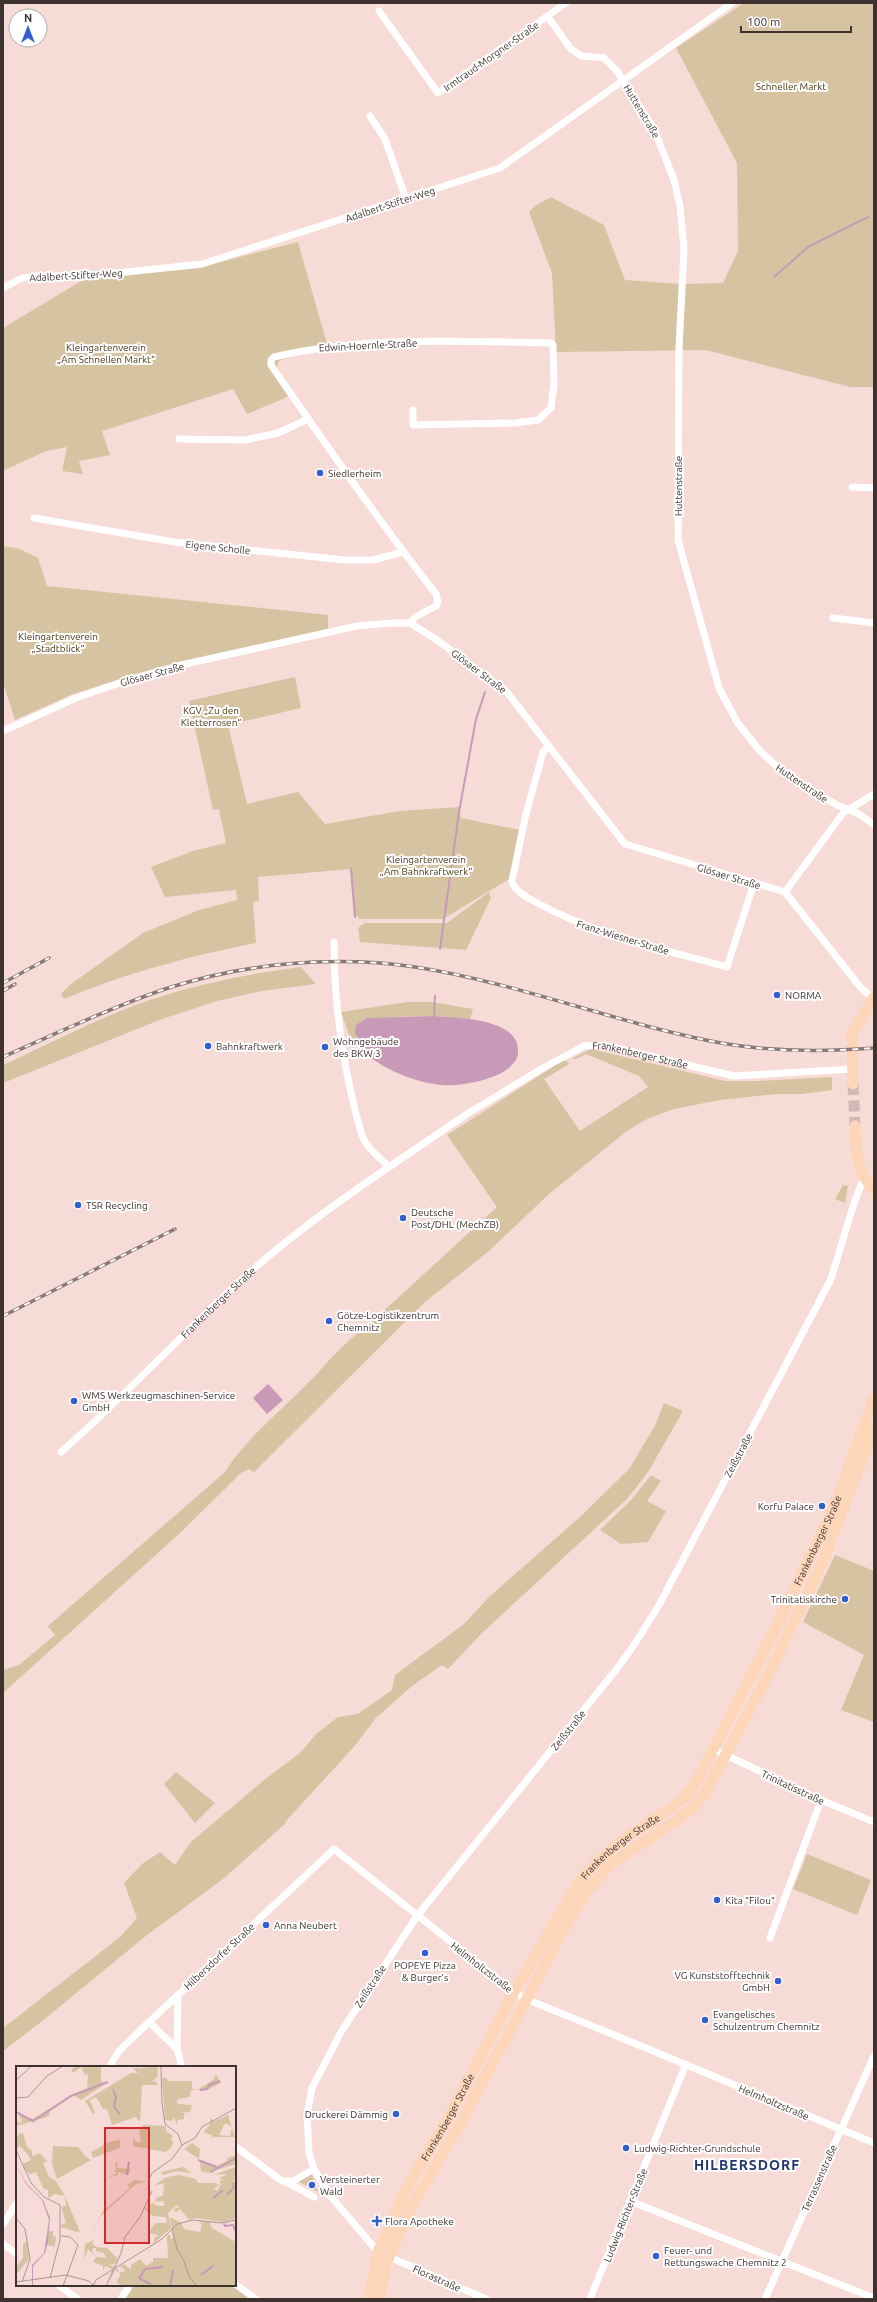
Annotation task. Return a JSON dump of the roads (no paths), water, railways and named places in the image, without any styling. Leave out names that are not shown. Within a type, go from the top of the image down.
[{"type":"main road","points":[[853,1084],[852,1033],[874,997]]},
{"type":"main road","points":[[855,1126],[858,1163],[864,1178],[874,1190]]},
{"type":"main road","name":"Frankenberger Straße","points":[[369,2299],[378,2252],[407,2187],[447,2120],[514,1992],[566,1902],[589,1868],[617,1845],[670,1810],[683,1799],[695,1784],[771,1638],[833,1509],[874,1399]]},
{"type":"main road","name":"Frankenberger Straße","points":[[380,2299],[389,2256],[412,2206],[464,2117],[576,1908],[599,1877],[611,1864],[692,1809],[704,1795],[726,1755],[824,1561],[874,1429]]},
{"type":"street","name":"Irmtraud-Morgner-Straße","points":[[379,12],[438,93],[566,3]]},
{"type":"street","name":"Adalbert-Stifter-Weg","points":[[3,288],[22,278],[37,276],[97,275],[202,264],[500,168],[732,3]]},
{"type":"street","name":"Irmtraud-Morgner-Straße","points":[[548,17],[570,48],[581,56],[604,58],[624,81]]},
{"type":"street","name":"Huttenstraße","points":[[624,81],[654,129],[666,156],[680,206],[684,249],[679,348],[678,540],[713,669],[728,706],[737,722],[760,751],[800,784],[848,809],[874,825]]},
{"type":"street","points":[[370,116],[385,139],[406,198]]},
{"type":"street","name":"Edwin-Hoernle-Straße","points":[[410,623],[415,617],[436,606],[438,602],[436,594],[402,552],[271,365],[274,357],[325,346],[381,343],[499,342],[550,343],[553,345],[554,384],[551,408],[538,420],[515,423],[413,425],[413,410]]},
{"type":"street","points":[[178,439],[245,440],[278,433],[308,419]]},
{"type":"street","points":[[852,486],[874,488]]},
{"type":"street","name":"Eigene Scholle","points":[[34,518],[174,542],[344,560],[373,560],[402,552]]},
{"type":"street","points":[[833,618],[874,623]]},
{"type":"street","name":"Glösaer Straße","points":[[3,730],[76,698],[131,679],[181,666],[357,626],[410,623],[437,640],[506,691],[625,844],[785,892]]},
{"type":"street","name":"Franz-Wiesner-Straße","points":[[549,746],[543,752],[525,818],[512,881],[514,887],[529,898],[587,928],[727,967],[754,883]]},
{"type":"street","points":[[874,794],[842,813],[785,892],[861,988],[874,997]]},
{"type":"street","points":[[334,942],[334,983],[337,1010],[347,1071],[356,1112],[365,1141],[389,1167]]},
{"type":"street","name":"Frankenberger Straße","points":[[61,1452],[145,1375],[240,1281],[307,1224],[467,1114],[543,1068],[584,1046],[604,1045],[734,1076],[853,1069]]},
{"type":"street","name":"Zeißstraße","points":[[378,2252],[328,2194],[314,2169],[309,2153],[307,2115],[312,2088],[341,2032],[417,1916],[616,1670],[653,1614],[830,1281],[846,1234],[852,1206],[864,1178]]},
{"type":"street","name":"Trinitatisstraße","points":[[713,1749],[821,1800],[874,1822]]},
{"type":"street","points":[[770,1938],[821,1800]]},
{"type":"street","name":"Helmholtzstraße","points":[[334,1849],[514,1992],[526,1999],[874,2143]]},
{"type":"street","name":"Hilbersdorfer Straße","points":[[110,2066],[119,2051],[334,1849]]},
{"type":"street","points":[[178,1995],[177,2049],[182,2066]]},
{"type":"street","points":[[149,2022],[177,2049]]},
{"type":"street","name":"Terrassenstraße","points":[[764,2299],[874,2056]]},
{"type":"street","name":"Ludwig-Richter-Straße","points":[[590,2299],[686,2064]]},
{"type":"street","points":[[236,2147],[282,2181],[314,2197]]},
{"type":"street","points":[[282,2181],[293,2181],[314,2169]]},
{"type":"street","points":[[630,2202],[874,2298]]},
{"type":"street","points":[[3,2224],[16,2204]]},
{"type":"street","points":[[3,2244],[16,2253]]},
{"type":"street","name":"Florastraße","points":[[389,2256],[486,2299]]},
{"type":"street","points":[[236,2285],[252,2298]]},
{"type":"street","points":[[60,2286],[77,2299]]},
{"type":"street","points":[[121,2299],[129,2286]]},
{"type":"waterway","points":[[774,277],[808,247],[868,217]]},
{"type":"waterway","points":[[440,949],[459,812],[476,719],[485,692]]},
{"type":"waterway","points":[[351,869],[355,917]]},
{"type":"waterway","points":[[434,1016],[435,996]]},
{"type":"tunnel","points":[[853,1084],[855,1126]]},
{"type":"railway","points":[[3,983],[49,958]]},
{"type":"railway","points":[[3,1057],[144,996],[195,980],[257,967],[321,962],[384,963],[454,974],[530,993],[683,1035],[740,1046],[778,1050],[836,1050],[874,1048]]},
{"type":"railway","points":[[3,991],[15,984]]},
{"type":"railway","points":[[3,1316],[175,1229]]},
{"type":"place","name":"Siedlerheim","points":[[320,473]]},
{"type":"place","name":"NORMA","points":[[777,995]]},
{"type":"place","name":"Bahnkraftwerk","points":[[208,1046]]},
{"type":"place","name":"Wohngebäude des BKW 3","points":[[325,1047]]},
{"type":"place","name":"TSR Recycling","points":[[78,1205]]},
{"type":"place","name":"Deutsche Post/DHL (MechZB)","points":[[403,1218]]},
{"type":"place","name":"Götze-Logistikzentrum Chemnitz","points":[[329,1321]]},
{"type":"place","name":"WMS Werkzeugmaschinen-Service GmbH","points":[[74,1401]]},
{"type":"place","name":"Korfu Palace","points":[[822,1506]]},
{"type":"place","name":"Trinitatiskirche","points":[[845,1599]]},
{"type":"place","name":"Kita \"Filou\"","points":[[717,1900]]},
{"type":"place","name":"Anna Neubert","points":[[266,1925]]},
{"type":"place","name":"POPEYE Pizza & Burger's","points":[[425,1953]]},
{"type":"place","name":"VG Kunststofftechnik GmbH","points":[[778,1981]]},
{"type":"place","name":"Evangelisches Schulzentrum Chemnitz","points":[[705,2020]]},
{"type":"place","name":"Druckerei Dämmig","points":[[396,2114]]},
{"type":"place","name":"Ludwig-Richter-Grundschule","points":[[626,2148]]},
{"type":"place","name":"Versteinerter Wald","points":[[312,2185]]},
{"type":"place","name":"Flora Apotheke","points":[[377,2221]]},
{"type":"place","name":"Feuer- und Rettungswache Chemnitz 2","points":[[656,2256]]},
{"type":"district","name":"HILBERSDORF","points":[[747,2165]]},
{"type":"park label","name":"Schneller Markt","points":[[791,86]]},
{"type":"park label","name":"Kleingartenverein „Am Schnellen Markt“","points":[[106,352]]},
{"type":"park label","name":"Kleingartenverein „Stadtblick“","points":[[58,642]]},
{"type":"park label","name":"KGV „Zu den Kletterrosen“","points":[[211,716]]},
{"type":"park label","name":"Kleingartenverein „Am Bahnkraftwerk“","points":[[426,864]]}]
